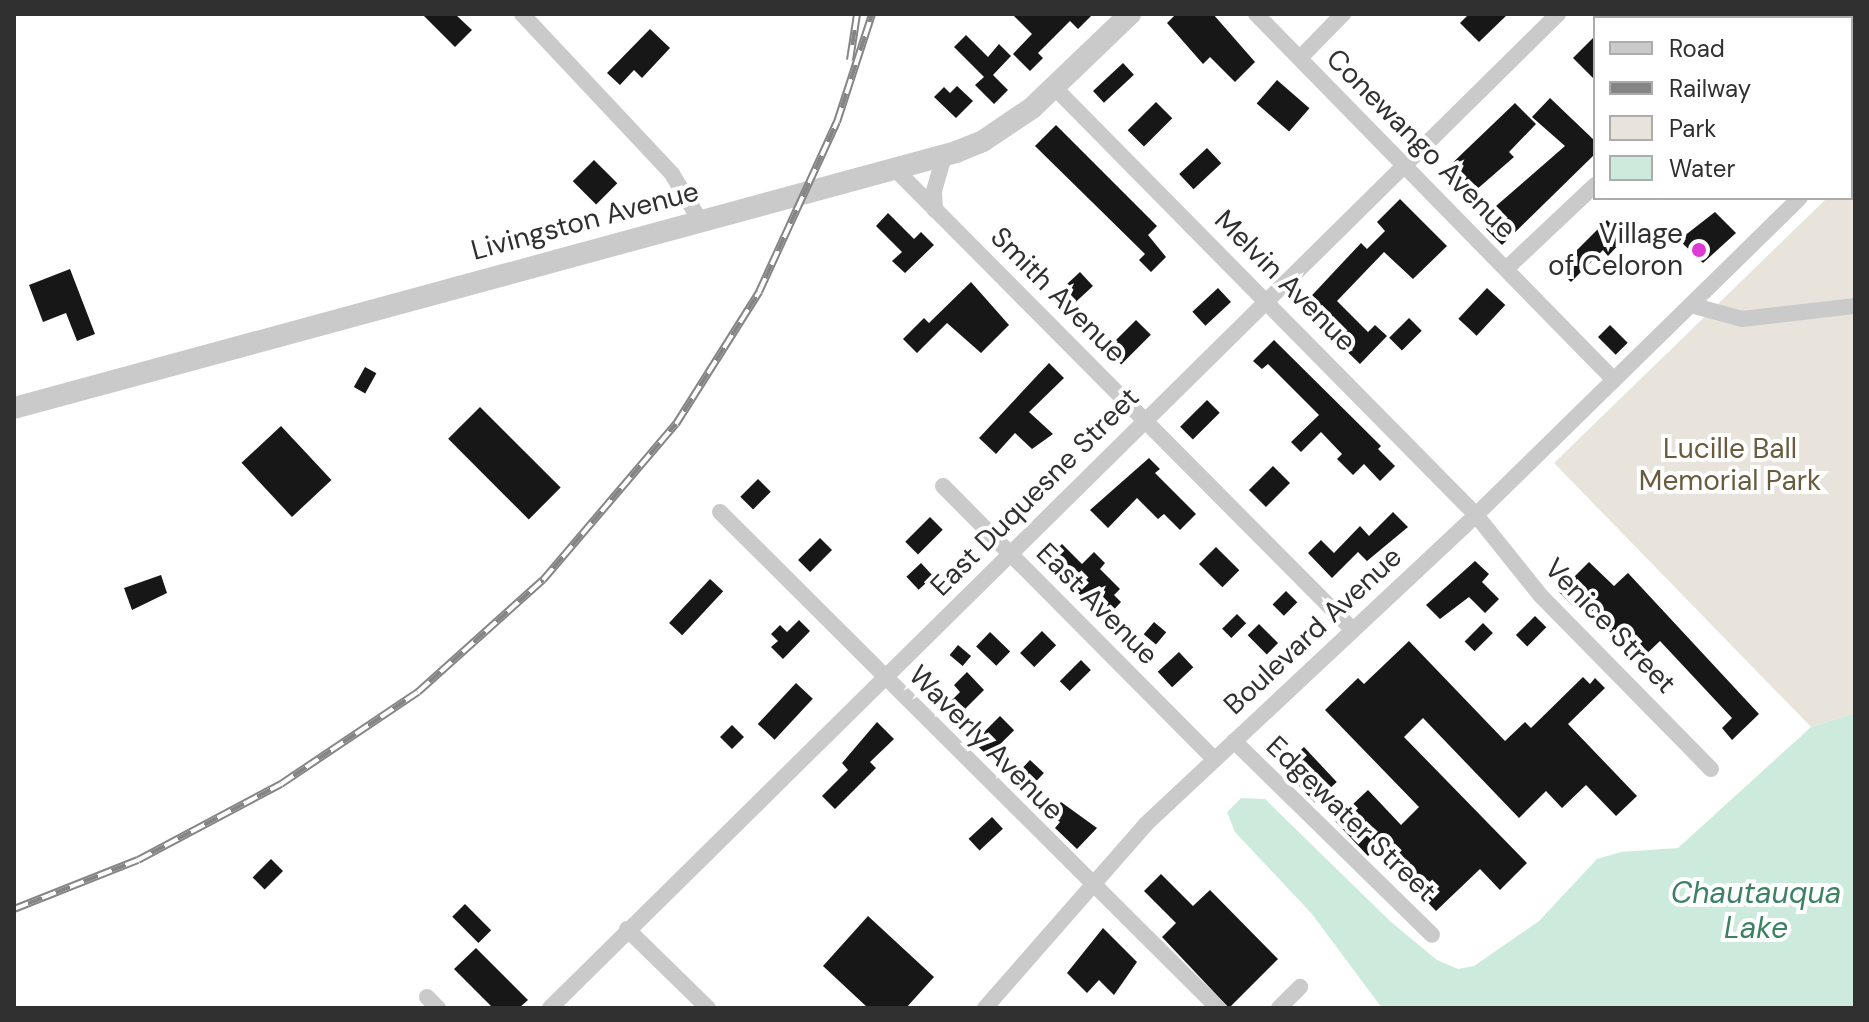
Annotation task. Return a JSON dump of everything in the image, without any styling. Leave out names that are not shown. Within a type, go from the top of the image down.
[{"type":"street","points":[[522,14],[672,174],[701,222]]},
{"type":"street","name":"Livingston Avenue","points":[[14,408],[944,156],[983,141],[1054,87],[1130,14]]},
{"type":"street","name":"Conewango Avenue","points":[[1256,14],[1614,380]]},
{"type":"street","points":[[1300,58],[1343,14]]},
{"type":"street","name":"East Duquesne Street","points":[[550,1008],[1558,14]]},
{"type":"street","name":"Melvin Avenue","points":[[1054,87],[1267,298],[1476,515]]},
{"type":"street","points":[[935,210],[934,191],[944,156]]},
{"type":"street","name":"Smith Avenue","points":[[895,169],[1353,630]]},
{"type":"street","points":[[1507,268],[1593,187]]},
{"type":"street","name":"Boulevard Avenue","points":[[985,1008],[1146,824],[1476,515],[1798,200]]},
{"type":"street","points":[[1691,305],[1742,319],[1855,306]]},
{"type":"street","name":"East Avenue","points":[[943,486],[1214,759]]},
{"type":"street","name":"Waverly Avenue","points":[[720,512],[1218,1008]]},
{"type":"street","name":"Venice Street","points":[[1476,515],[1540,595],[1711,769]]},
{"type":"street","name":"Edgewater Street","points":[[1234,741],[1432,935]]},
{"type":"street","points":[[627,929],[708,1008]]},
{"type":"street","points":[[1279,1008],[1300,987]]},
{"type":"green space","name":"Lucille Ball Memorial Park","points":[[1855,171],[1855,713],[1811,727],[1554,463],[1825,200],[1853,200]]},
{"type":"water","name":"Chautauqua Lake","points":[[1855,713],[1855,1008],[1382,1008],[1312,914],[1235,832],[1227,812],[1241,798],[1265,799],[1391,922],[1437,960],[1458,969],[1474,966],[1539,921],[1597,859],[1621,852],[1678,848],[1811,727]]},
{"type":"building","points":[[422,14],[455,14],[472,30],[455,47]]},
{"type":"building","points":[[1012,14],[1093,14],[1078,29],[1070,21],[1038,53],[1043,58],[1030,71],[1013,54],[1032,34]]},
{"type":"building","points":[[1176,14],[1213,14],[1255,62],[1235,82],[1210,57],[1203,64],[1167,23]]},
{"type":"building","points":[[1469,14],[1508,14],[1479,42],[1460,23]]},
{"type":"building","points":[[650,29],[670,48],[642,78],[634,70],[620,85],[607,73]]},
{"type":"building","points":[[966,35],[988,57],[999,44],[1011,56],[993,75],[1008,90],[994,104],[975,85],[984,77],[954,47]]},
{"type":"building","points":[[1593,38],[1593,78],[1573,58]]},
{"type":"building","points":[[1123,63],[1134,75],[1104,103],[1093,91]]},
{"type":"building","points":[[1277,80],[1309,108],[1289,132],[1257,103]]},
{"type":"building","points":[[957,86],[973,101],[956,118],[934,97],[944,87],[950,93]]},
{"type":"building","points":[[1550,98],[1593,139],[1593,156],[1502,245],[1486,229],[1502,212],[1496,206],[1565,146],[1532,117]]},
{"type":"building","points":[[1156,102],[1172,118],[1144,147],[1128,130]]},
{"type":"building","points":[[1515,103],[1536,124],[1509,152],[1514,157],[1468,197],[1443,172]]},
{"type":"building","points":[[1056,125],[1157,226],[1148,235],[1166,257],[1151,272],[1139,260],[1145,254],[1035,146]]},
{"type":"building","points":[[1207,148],[1221,163],[1194,189],[1179,174]]},
{"type":"building","points":[[594,160],[617,183],[596,205],[573,181]]},
{"type":"building","points":[[1400,199],[1447,246],[1413,279],[1384,252],[1337,301],[1368,332],[1375,325],[1387,336],[1360,364],[1301,307],[1361,243],[1367,249],[1385,231],[1377,222]]},
{"type":"building","points":[[1715,212],[1736,233],[1703,263],[1679,240]]},
{"type":"building","points":[[888,213],[914,239],[921,232],[934,245],[905,273],[892,261],[902,252],[876,226]]},
{"type":"building","points":[[1607,220],[1625,238],[1608,256],[1603,250],[1571,282],[1558,269]]},
{"type":"building","points":[[70,269],[95,334],[77,341],[66,313],[43,322],[29,285]]},
{"type":"building","points":[[1080,272],[1093,286],[1067,310],[1054,296]]},
{"type":"building","points":[[971,282],[1009,325],[981,353],[947,323],[917,353],[903,339],[924,318],[929,323]]},
{"type":"building","points":[[1218,288],[1231,302],[1205,326],[1192,312]]},
{"type":"building","points":[[1487,288],[1505,305],[1477,336],[1458,319]]},
{"type":"building","points":[[1409,318],[1422,331],[1402,351],[1389,338]]},
{"type":"building","points":[[1136,320],[1151,335],[1121,365],[1106,350]]},
{"type":"building","points":[[1610,325],[1628,343],[1616,355],[1598,337]]},
{"type":"building","points":[[1274,340],[1381,446],[1378,449],[1395,466],[1380,481],[1364,464],[1353,475],[1337,459],[1342,454],[1321,432],[1301,452],[1291,442],[1319,415],[1268,364],[1262,369],[1253,361]]},
{"type":"building","points":[[1049,363],[1064,378],[1029,412],[1053,434],[1032,449],[1015,433],[996,454],[979,438]]},
{"type":"building","points":[[365,367],[376,373],[365,393],[354,387]]},
{"type":"building","points":[[1207,400],[1220,413],[1193,440],[1180,427]]},
{"type":"building","points":[[480,407],[561,488],[529,519],[448,439]]},
{"type":"building","points":[[281,426],[331,480],[292,517],[242,463]]},
{"type":"building","points":[[1149,458],[1160,469],[1155,473],[1196,514],[1180,530],[1164,514],[1158,519],[1137,498],[1108,528],[1090,510]]},
{"type":"building","points":[[1273,466],[1290,483],[1266,507],[1249,490]]},
{"type":"building","points":[[758,479],[771,492],[753,509],[740,497]]},
{"type":"building","points":[[1393,512],[1408,527],[1367,561],[1358,552],[1332,578],[1308,553],[1321,540],[1334,553],[1360,526],[1369,536]]},
{"type":"building","points":[[930,517],[943,530],[918,554],[905,542]]},
{"type":"building","points":[[820,538],[832,550],[810,572],[798,560]]},
{"type":"building","points":[[1062,544],[1082,564],[1094,552],[1105,563],[1100,569],[1120,589],[1114,595],[1121,602],[1106,618],[1044,562]]},
{"type":"building","points":[[1216,547],[1239,570],[1222,587],[1199,564]]},
{"type":"building","points":[[1475,561],[1489,574],[1482,582],[1499,599],[1485,613],[1469,597],[1440,619],[1426,605]]},
{"type":"building","points":[[1589,562],[1614,586],[1628,573],[1759,714],[1732,740],[1722,728],[1732,718],[1660,641],[1638,662],[1581,601],[1575,608],[1559,592]]},
{"type":"building","points":[[921,563],[933,576],[919,590],[906,577]]},
{"type":"building","points":[[161,575],[167,593],[132,610],[124,588]]},
{"type":"building","points":[[710,579],[723,591],[682,635],[669,623]]},
{"type":"building","points":[[1286,591],[1297,602],[1284,616],[1273,604]]},
{"type":"building","points":[[1237,614],[1246,623],[1231,638],[1222,629]]},
{"type":"building","points":[[1535,616],[1546,627],[1527,646],[1516,635]]},
{"type":"building","points":[[799,620],[810,631],[783,659],[771,647],[778,641],[771,634],[780,625],[787,632]]},
{"type":"building","points":[[1154,622],[1166,632],[1156,645],[1144,634]]},
{"type":"building","points":[[1483,623],[1493,633],[1475,651],[1465,641]]},
{"type":"building","points":[[1259,624],[1278,643],[1267,654],[1248,635]]},
{"type":"building","points":[[1042,631],[1056,645],[1034,667],[1020,653]]},
{"type":"building","points":[[990,632],[1010,651],[996,666],[976,646]]},
{"type":"building","points":[[1409,641],[1505,741],[1525,722],[1531,728],[1583,677],[1590,684],[1595,678],[1605,688],[1568,724],[1637,796],[1616,816],[1586,785],[1562,808],[1546,791],[1519,818],[1423,718],[1404,737],[1527,863],[1500,890],[1480,869],[1436,911],[1376,848],[1368,856],[1335,821],[1368,790],[1401,825],[1419,807],[1325,710],[1358,678],[1364,684]]},
{"type":"building","points":[[958,645],[971,656],[963,666],[950,655]]},
{"type":"building","points":[[1179,652],[1193,667],[1172,687],[1158,672]]},
{"type":"building","points":[[1081,660],[1091,670],[1070,691],[1060,681]]},
{"type":"building","points":[[967,672],[984,690],[962,712],[951,701],[960,692],[954,685]]},
{"type":"building","points":[[796,683],[813,699],[775,740],[758,724]]},
{"type":"building","points":[[1000,716],[1014,730],[988,756],[974,742]]},
{"type":"building","points":[[877,722],[894,739],[870,762],[876,768],[835,809],[822,796],[848,770],[842,763]]},
{"type":"building","points":[[732,725],[744,737],[732,749],[720,737]]},
{"type":"building","points":[[1304,747],[1337,782],[1315,803],[1282,767]]},
{"type":"building","points":[[1030,760],[1044,773],[1023,795],[1010,782]]},
{"type":"building","points":[[1061,802],[1097,828],[1077,849],[1055,828],[1060,822],[1050,813]]},
{"type":"building","points":[[992,817],[1003,829],[980,851],[969,839]]},
{"type":"building","points":[[271,859],[283,871],[265,889],[253,877]]},
{"type":"building","points":[[1161,874],[1193,906],[1210,890],[1278,959],[1229,1008],[1162,937],[1176,923],[1144,891]]},
{"type":"building","points":[[465,904],[491,930],[478,943],[452,917]]},
{"type":"building","points":[[868,916],[934,977],[906,1008],[868,1008],[823,966]]},
{"type":"building","points":[[1103,928],[1137,962],[1114,995],[1099,980],[1087,993],[1067,973]]},
{"type":"building","points":[[476,948],[528,1000],[519,1008],[493,1008],[454,969]]},
{"type":"railway","points":[[850,60],[857,14]]},
{"type":"railway","points":[[14,909],[138,860],[281,784],[418,692],[543,580],[676,424],[759,292],[837,122],[872,14]]},
{"type":"place","name":"Village of Celoron","points":[[1699,250]]}]
